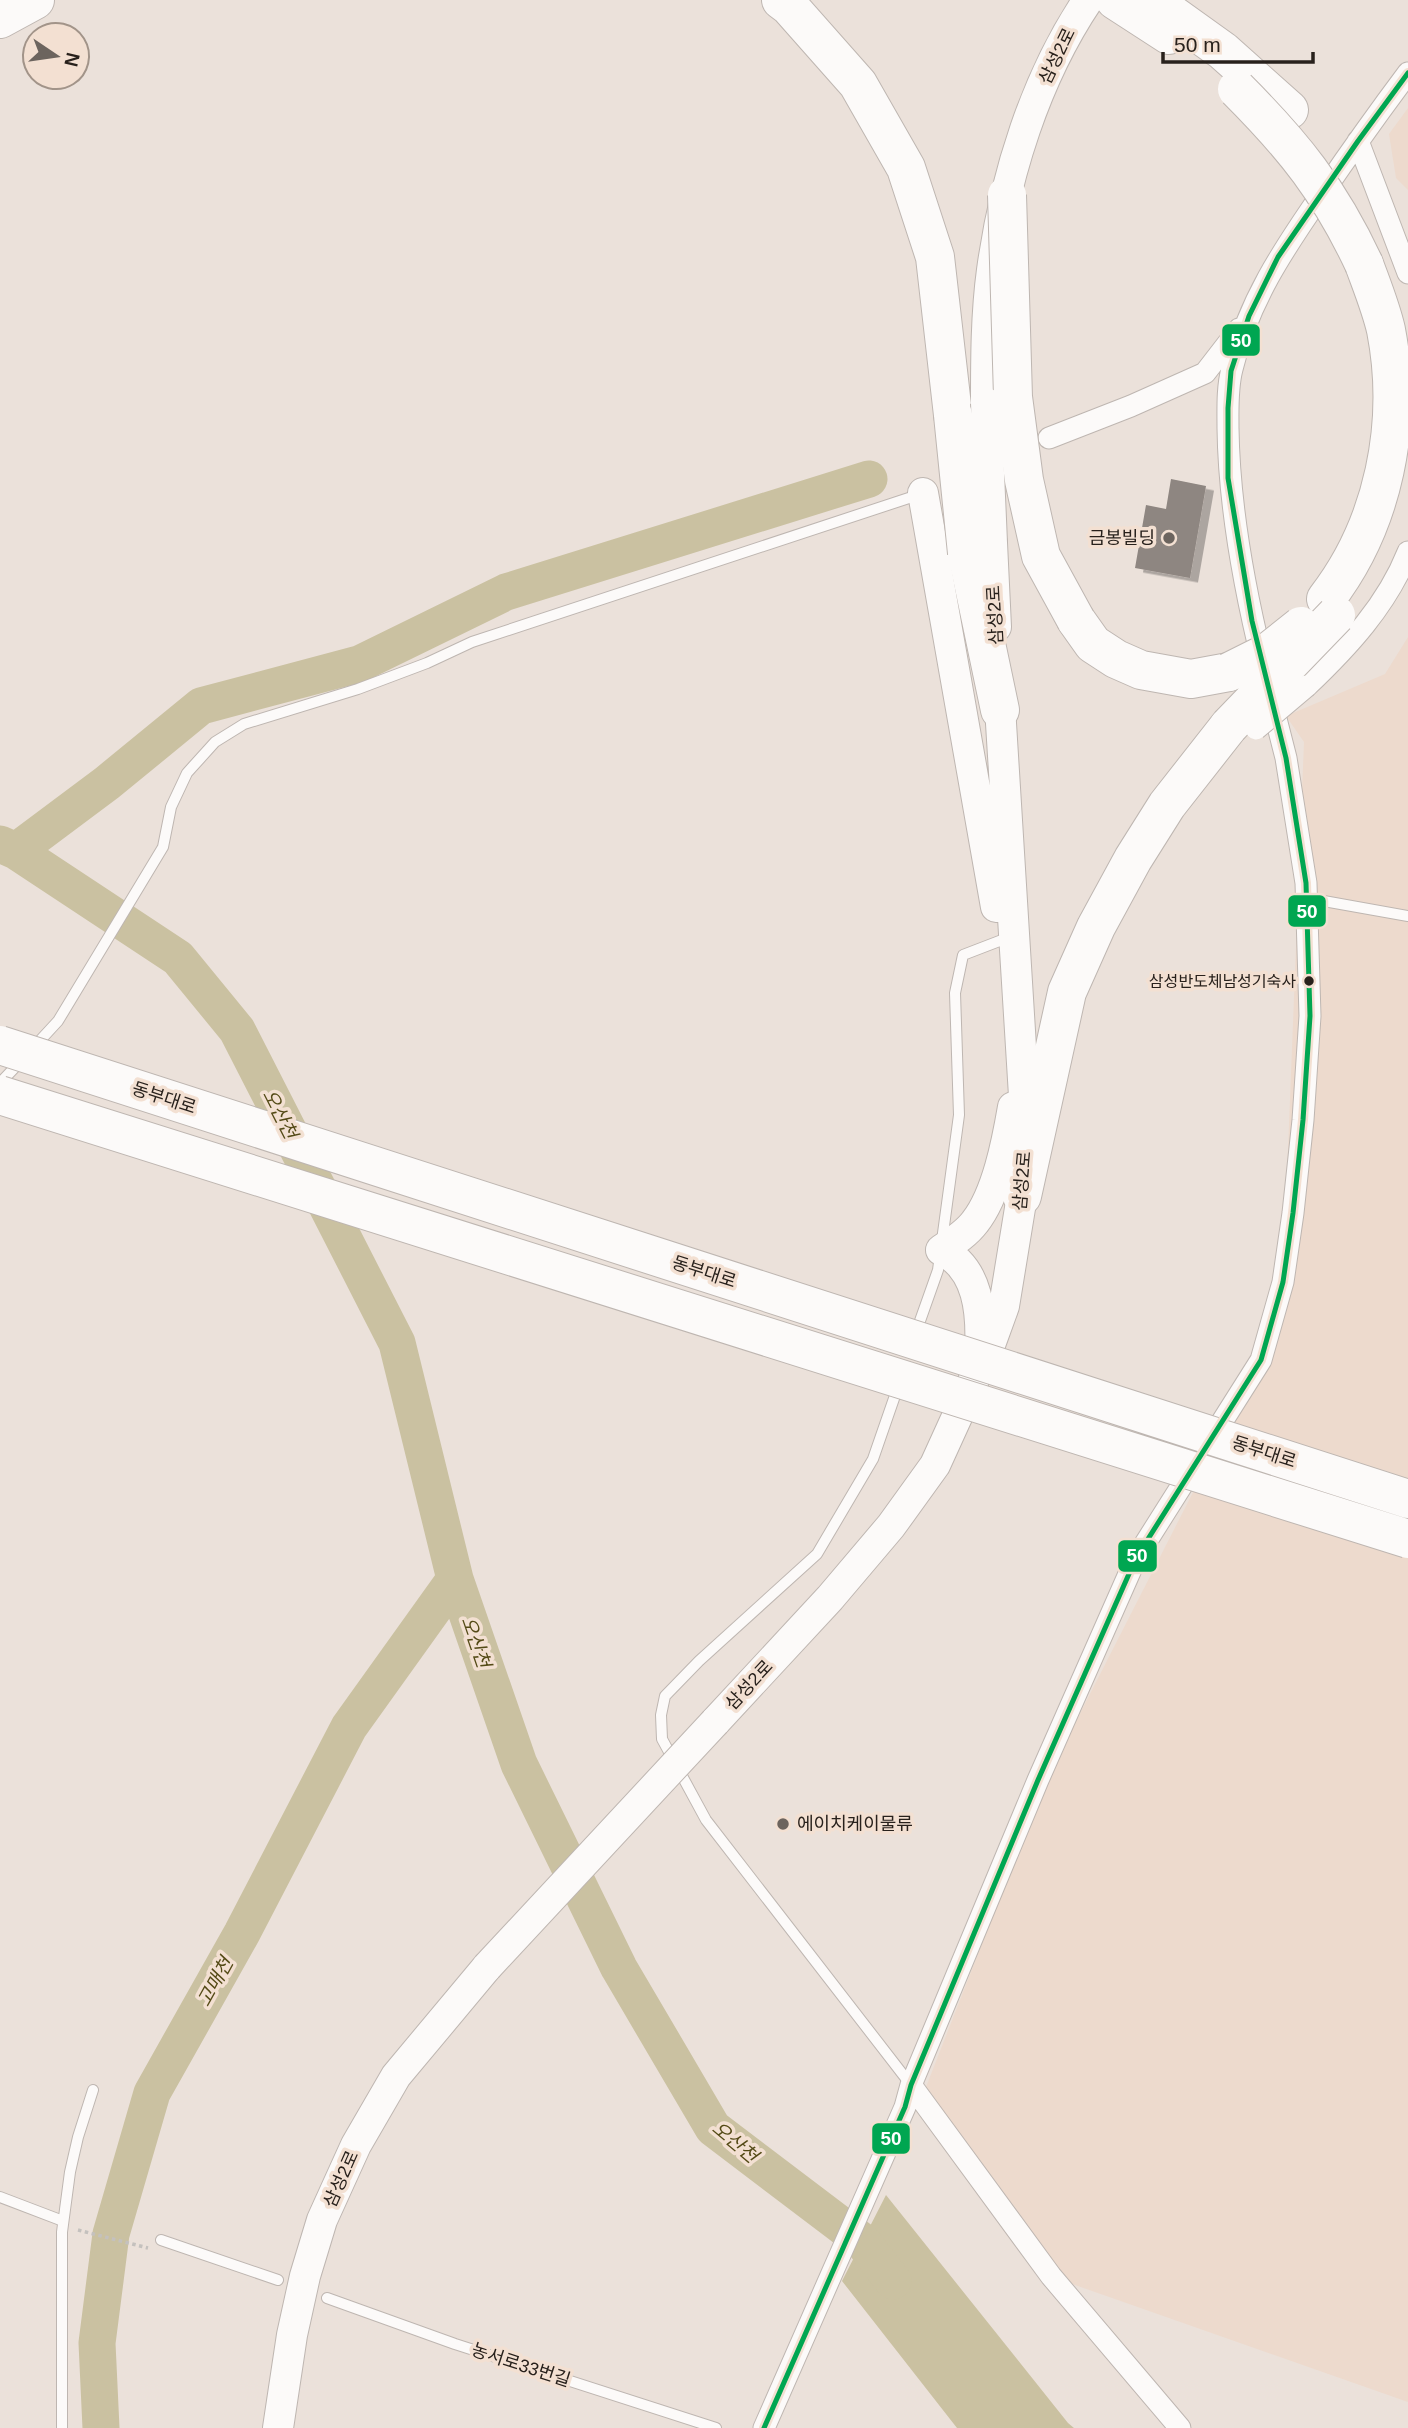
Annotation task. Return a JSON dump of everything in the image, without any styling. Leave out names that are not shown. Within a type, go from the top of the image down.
[{"type":"highway","points":[[0,19],[35,0]]},
{"type":"highway","points":[[781,0],[858,84],[906,168],[935,257],[970,409],[979,548],[1000,710]]},
{"type":"highway","points":[[1115,0],[1154,13],[1223,51],[1289,110],[1326,152],[1349,186],[1395,285],[1408,337]]},
{"type":"highway","points":[[1022,1196],[1067,992],[1096,927],[1167,804],[1199,761],[1243,727],[1331,607],[1364,537],[1388,455],[1392,396],[1385,328],[1384,262],[1298,154],[1237,89],[1154,13]]},
{"type":"highway","points":[[1007,195],[1013,397],[1024,480],[1041,556],[1076,620],[1093,643],[1116,659],[1141,670],[1191,680],[1229,672],[1287,639],[1357,587],[1389,526],[1408,464]]},
{"type":"highway","name":"동부대로","points":[[0,1045],[1408,1499]]},
{"type":"highway","points":[[0,1095],[1408,1539]]},
{"type":"main road","name":"삼성2로","points":[[970,409],[987,334],[992,270],[1007,195],[1026,127],[1044,82],[1075,19],[1088,0]]},
{"type":"main road","points":[[923,493],[1021,1053],[1003,1149],[988,1200],[975,1222],[957,1240],[941,1250]]},
{"type":"main road","name":"삼성2로","points":[[278,2428],[292,2335],[305,2276],[322,2220],[356,2145],[396,2076],[487,1967],[830,1598],[891,1526],[935,1465],[978,1370],[1004,1307],[1022,1196],[1026,1128],[1000,710]]},
{"type":"main road","points":[[941,1250],[952,1255],[967,1271],[976,1293],[981,1327],[978,1370]]},
{"type":"main road","points":[[270,2428],[292,2335]]},
{"type":"main road","points":[[289,2428],[292,2335]]},
{"type":"street","points":[[764,2428],[905,2107],[911,2085],[1038,1780],[1136,1558],[1261,1360],[1283,1282],[1300,1146],[1310,1016],[1307,898],[1286,758],[1252,621],[1228,478],[1231,371],[1249,316],[1278,257],[1408,73]]},
{"type":"street","points":[[1358,141],[1384,262]]},
{"type":"street","points":[[1049,438],[1205,373],[1249,316]]},
{"type":"street","points":[[1205,373],[1228,408]]},
{"type":"street","points":[[1243,727],[1307,686],[1344,651],[1383,600],[1408,552]]},
{"type":"street","points":[[911,2085],[1051,2276],[1180,2428]]},
{"type":"lane","points":[[0,1083],[58,1021],[163,847],[171,807],[187,773],[215,742],[244,724],[358,689],[428,663],[472,642],[923,493]]},
{"type":"lane","points":[[1307,898],[1408,916]]},
{"type":"lane","points":[[912,1345],[938,1270],[959,1115],[955,993],[963,955],[1002,940]]},
{"type":"lane","points":[[903,1371],[873,1459],[817,1554],[699,1661],[665,1696],[661,1716],[662,1739],[706,1820],[911,2085]]},
{"type":"lane","points":[[62,2428],[63,2221],[75,2148],[93,2090]]},
{"type":"lane","points":[[0,2197],[63,2221]]},
{"type":"lane","points":[[161,2239],[278,2280]]},
{"type":"lane","name":"농서로33번길","points":[[327,2298],[467,2348],[716,2428]]},
{"type":"path","points":[[63,2221],[81,2233],[150,2249],[161,2239]]},
{"type":"shaded area","points":[[1408,108],[1408,190],[1396,178],[1389,134]]},
{"type":"shaded area","points":[[1408,637],[1408,2402],[1058,2279],[926,2087],[1046,1780],[1254,1373],[1285,1227],[1304,742],[1286,716],[1385,674]]},
{"type":"shaded area","points":[[886,2195],[1074,2428],[957,2428],[842,2281]]},
{"type":"building","name":"금봉빌딩","points":[[1171,479],[1206,486],[1190,578],[1135,568],[1146,505],[1166,509]]},
{"type":"waterway","points":[[16,851],[107,783],[201,706],[359,664],[506,592],[869,479]]},
{"type":"waterway","name":"오산천","points":[[0,844],[16,851],[178,958],[237,1030],[397,1343],[455,1579],[519,1764],[619,1968],[713,2128],[862,2241],[893,2281]]},
{"type":"waterway","name":"고매천","points":[[101,2428],[97,2343],[111,2234],[152,2093],[242,1933],[349,1727],[455,1579]]},
{"type":"transit line","name":"50","points":[[764,2428],[905,2107],[911,2085],[1038,1780],[1136,1558],[1261,1360],[1283,1282],[1303,1120],[1310,1016],[1306,883],[1286,758],[1252,621],[1228,478],[1231,371],[1249,316],[1278,257],[1408,73]]},
{"type":"place","name":"금봉빌딩","points":[[1169,538]]},
{"type":"place","name":"삼성반도체남성기숙사","points":[[1309,981]]},
{"type":"place","name":"에이치케이물류","points":[[783,1824]]}]
